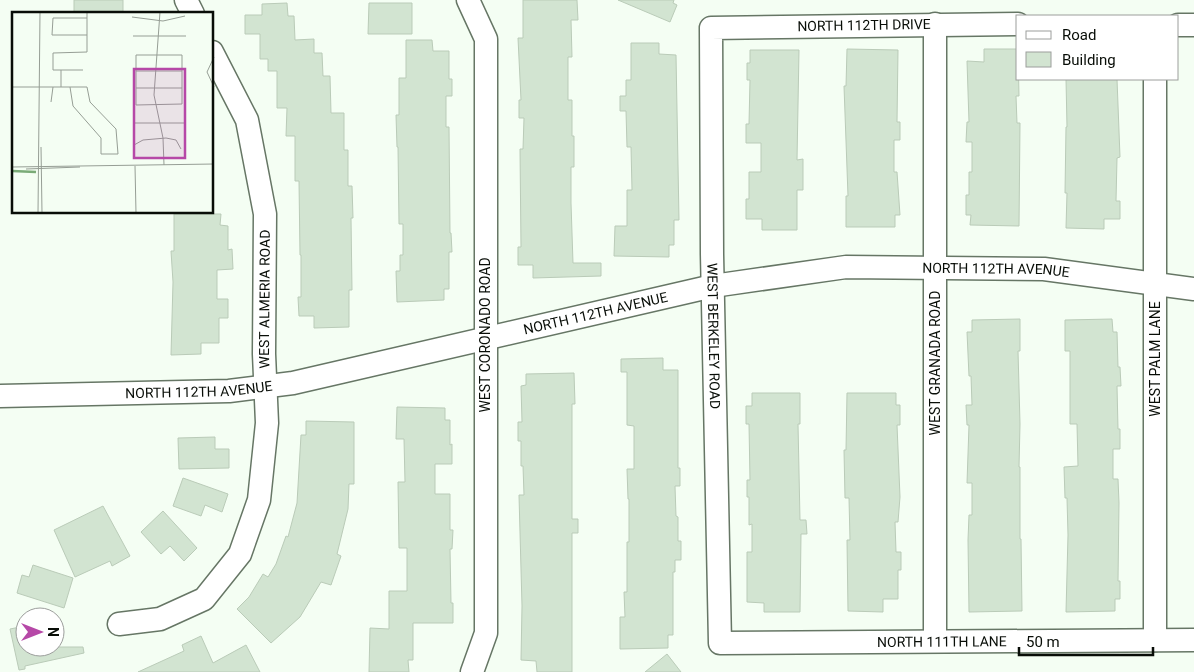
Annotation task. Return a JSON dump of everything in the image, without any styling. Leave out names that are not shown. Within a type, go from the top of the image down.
[{"type":"street","points":[[186,0],[192,12]]},
{"type":"street","name":"WEST CORONADO ROAD","points":[[468,0],[486,39],[484,339],[486,633],[472,672]]},
{"type":"street","name":"WEST GRANADA ROAD","points":[[935,24],[935,641]]},
{"type":"street","name":"NORTH 112TH DRIVE","points":[[711,28],[1016,24]]},
{"type":"street","points":[[1179,24],[1194,25]]},
{"type":"street","name":"WEST BERKELEY ROAD","points":[[711,28],[713,286],[720,643]]},
{"type":"street","name":"WEST ALMERIA ROAD","points":[[119,624],[160,620],[204,599],[240,554],[259,500],[267,423],[264,354],[265,214],[248,120],[214,56]]},
{"type":"street","name":"WEST PALM LANE","points":[[1155,80],[1155,640]]},
{"type":"street","name":"NORTH 112TH AVENUE","points":[[0,396],[229,391],[293,383],[713,286],[846,267],[1044,268],[1194,289]]},
{"type":"street","name":"NORTH 111TH LANE","points":[[720,643],[1194,640]]},
{"type":"building","points":[[74,0],[123,0],[123,12],[74,12]]},
{"type":"building","points":[[523,0],[577,0],[578,20],[571,20],[572,57],[568,57],[568,100],[572,100],[572,136],[574,136],[574,167],[571,167],[573,263],[601,263],[601,276],[533,278],[533,265],[518,265],[518,247],[521,247],[520,149],[523,149],[524,118],[519,118],[519,100],[521,100],[518,38],[523,38]]},
{"type":"building","points":[[618,0],[674,0],[673,3],[677,5],[670,22]]},
{"type":"building","points":[[287,3],[288,16],[294,16],[295,40],[314,39],[314,53],[322,53],[323,76],[330,76],[331,113],[344,113],[344,150],[348,150],[348,186],[352,186],[353,218],[351,218],[352,290],[349,290],[349,327],[314,328],[314,316],[299,316],[298,297],[301,297],[301,255],[299,181],[295,181],[295,136],[286,136],[287,108],[277,108],[277,71],[268,71],[268,59],[260,59],[260,34],[245,34],[245,15],[262,15],[262,4]]},
{"type":"building","points":[[369,3],[412,3],[412,34],[368,34]]},
{"type":"building","points":[[406,40],[432,40],[433,51],[449,51],[449,79],[452,79],[452,96],[446,96],[446,127],[449,127],[450,233],[452,252],[449,252],[449,289],[444,289],[444,300],[397,302],[396,271],[400,271],[400,255],[403,255],[403,224],[399,224],[396,115],[399,115],[399,78],[406,78]]},
{"type":"building","points":[[631,43],[659,43],[659,54],[676,55],[679,220],[674,220],[674,245],[669,245],[669,257],[614,256],[615,226],[627,226],[627,190],[632,190],[631,147],[627,147],[626,111],[620,111],[620,96],[626,96],[626,80],[631,80]]},
{"type":"building","points":[[847,49],[898,50],[897,122],[900,122],[900,140],[894,140],[894,172],[897,172],[900,215],[895,215],[895,227],[846,227],[846,196],[848,196],[844,86],[846,86]]},
{"type":"building","points":[[984,49],[1016,49],[1016,80],[1019,80],[1019,96],[1016,96],[1017,123],[1020,123],[1019,226],[970,225],[971,215],[966,215],[966,195],[969,195],[969,172],[972,172],[972,142],[966,142],[967,122],[969,122],[967,61],[984,62]]},
{"type":"building","points":[[750,50],[799,50],[797,160],[803,159],[803,190],[797,190],[797,230],[762,230],[762,219],[746,219],[746,199],[749,199],[749,172],[761,172],[761,143],[746,143],[746,124],[749,124],[750,80],[747,80],[747,63],[750,63]]},
{"type":"building","points":[[1066,80],[1117,80],[1120,157],[1117,158],[1116,201],[1120,201],[1120,219],[1104,219],[1104,229],[1066,228]]},
{"type":"building","points":[[174,214],[221,214],[220,225],[228,226],[228,250],[232,249],[233,269],[217,270],[217,299],[228,299],[228,318],[219,318],[219,343],[201,343],[201,354],[171,355],[173,282],[171,251],[174,251]]},
{"type":"building","points":[[1020,319],[1020,351],[1018,351],[1022,611],[969,612],[968,540],[969,515],[972,515],[972,483],[967,483],[969,425],[967,425],[966,405],[972,405],[967,332],[972,332],[972,320]]},
{"type":"building","points":[[1112,319],[1113,332],[1117,332],[1118,367],[1120,367],[1121,386],[1117,386],[1120,449],[1113,449],[1113,479],[1118,479],[1118,581],[1120,581],[1120,599],[1115,599],[1115,611],[1066,612],[1068,535],[1064,467],[1078,466],[1077,424],[1070,424],[1070,351],[1065,351],[1065,320]]},
{"type":"building","points":[[663,358],[663,370],[678,370],[678,468],[680,468],[680,486],[675,486],[678,541],[681,541],[681,560],[675,560],[675,572],[673,572],[673,635],[668,635],[668,648],[620,649],[620,617],[625,617],[624,592],[627,592],[627,542],[629,542],[627,469],[634,469],[634,426],[627,425],[627,372],[621,372],[621,359]]},
{"type":"building","points":[[574,373],[575,404],[572,404],[572,519],[578,519],[578,533],[572,533],[572,672],[537,672],[536,661],[521,660],[522,606],[519,495],[524,495],[521,441],[518,441],[518,422],[522,422],[521,386],[526,385],[526,374]]},
{"type":"building","points":[[752,393],[800,393],[800,424],[798,424],[800,520],[806,520],[807,534],[801,534],[800,612],[764,612],[764,603],[747,602],[747,552],[752,552],[752,524],[749,525],[749,497],[747,497],[747,480],[750,480],[749,424],[746,424],[746,406],[752,406]]},
{"type":"building","points":[[847,393],[896,393],[896,405],[900,405],[900,425],[897,425],[900,497],[898,522],[895,522],[896,552],[901,552],[901,570],[898,570],[898,599],[883,599],[883,612],[848,611],[847,540],[850,540],[849,498],[845,498],[844,450],[846,450]]},
{"type":"building","points":[[397,407],[445,408],[445,420],[450,420],[452,464],[435,464],[435,494],[450,494],[450,530],[453,530],[452,549],[450,549],[453,623],[413,623],[413,660],[408,660],[409,672],[369,672],[370,628],[389,629],[389,591],[407,591],[407,548],[399,548],[398,482],[405,482],[404,439],[396,439]]},
{"type":"building","points":[[306,421],[354,422],[354,484],[349,484],[348,509],[337,554],[341,556],[331,585],[321,582],[300,617],[271,643],[237,609],[249,597],[263,574],[268,577],[276,564],[286,536],[288,537],[297,503],[301,435],[306,435]]},
{"type":"building","points":[[215,437],[215,449],[229,449],[229,468],[179,469],[178,438]]},
{"type":"building","points":[[183,478],[228,494],[222,512],[205,505],[201,516],[173,506]]},
{"type":"building","points":[[103,506],[130,556],[112,566],[110,561],[75,577],[54,530]]},
{"type":"building","points":[[163,511],[197,548],[184,561],[170,546],[161,554],[141,532]]},
{"type":"building","points":[[33,565],[73,578],[64,607],[17,593],[22,575],[29,577]]},
{"type":"building","points":[[15,628],[15,652],[10,629]]},
{"type":"building","points":[[201,636],[213,663],[246,645],[260,672],[138,672],[184,651],[182,645]]},
{"type":"building","points":[[65,647],[83,647],[84,653],[25,666],[25,669],[19,670],[16,657],[65,657]]},
{"type":"building","points":[[667,654],[681,672],[645,672]]}]
